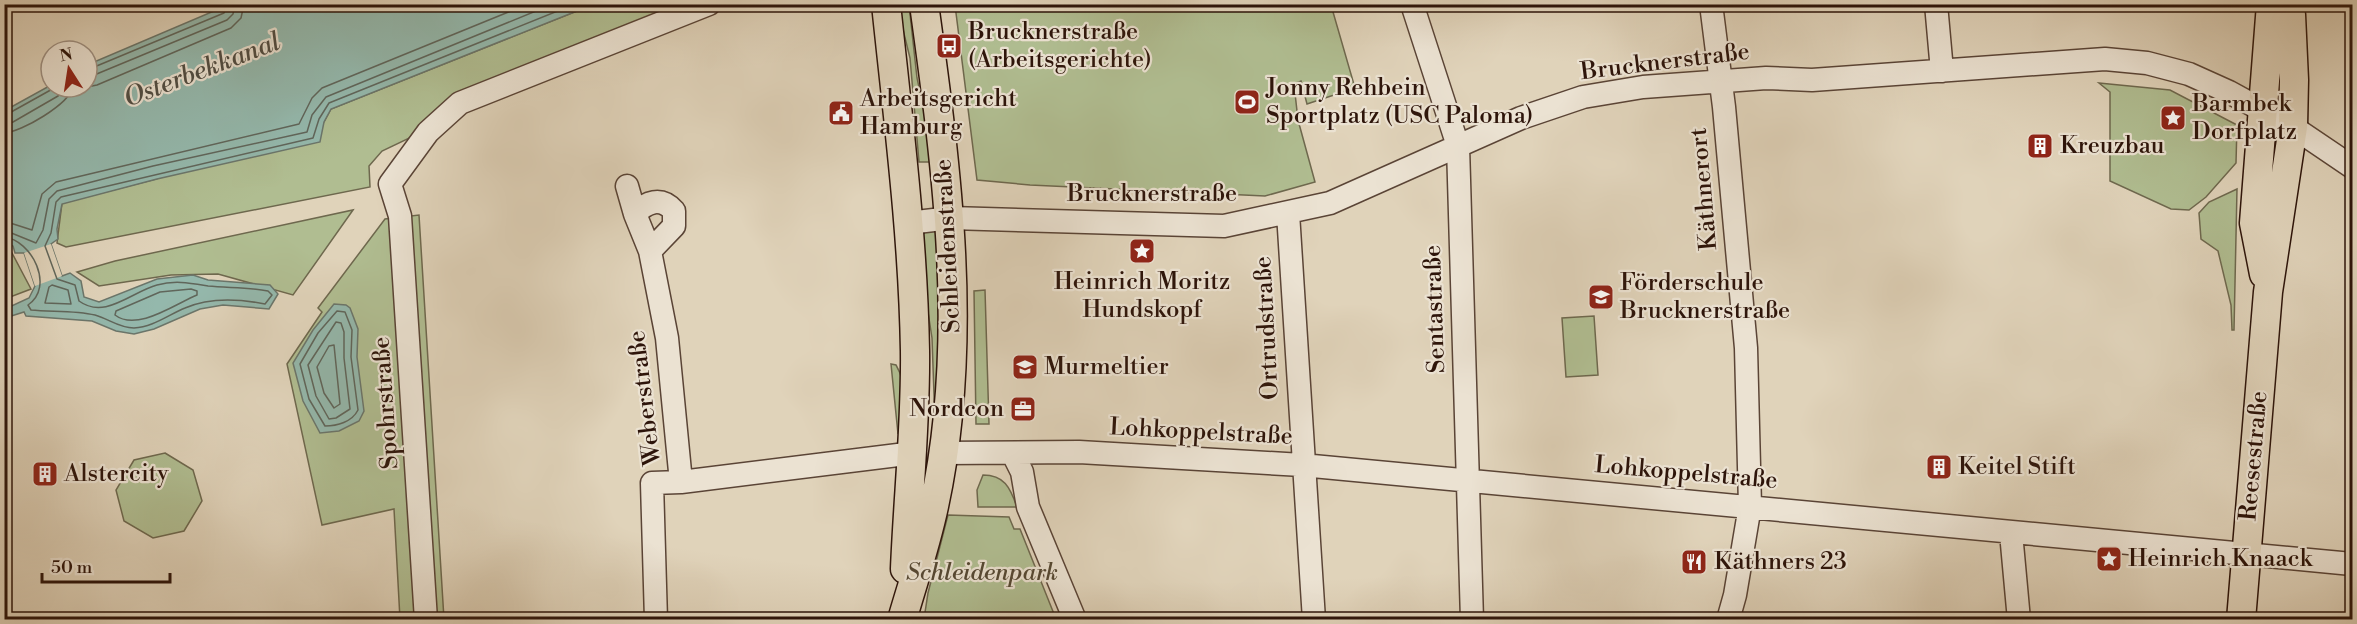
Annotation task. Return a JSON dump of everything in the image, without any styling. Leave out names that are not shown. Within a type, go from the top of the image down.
[{"type":"main road","name":"Schleidenstraße","points":[[886,4],[908,223],[915,348],[914,453],[908,504],[902,620]]},
{"type":"main road","name":"Schleidenstraße","points":[[902,620],[934,506],[943,453],[954,332],[951,218],[924,4]]},
{"type":"main road","name":"Reesestraße","points":[[2268,292],[2254,223],[2271,4]]},
{"type":"main road","name":"Reesestraße","points":[[2241,620],[2268,292],[2293,127],[2294,81],[2291,15],[2288,4]]},
{"type":"main road","points":[[914,453],[943,453]]},
{"type":"street","name":"Spohrstraße","points":[[426,620],[400,216],[390,184],[428,132],[460,103],[709,4]]},
{"type":"street","name":"Sentastraße","points":[[1412,4],[1458,146],[1472,620]]},
{"type":"street","name":"Käthnerort","points":[[1711,4],[1746,348],[1749,506],[1735,595],[1728,620]]},
{"type":"street","points":[[1936,4],[1942,71]]},
{"type":"street","name":"Brucknerstraße","points":[[908,223],[951,218],[1224,226],[1330,203],[1541,110],[1583,97],[1623,89],[1766,78],[1812,80],[2096,60],[2130,60],[2189,74],[2264,110],[2352,167]]},
{"type":"street","name":"Weberstraße","points":[[627,186],[650,251],[667,338],[681,482],[652,483],[656,620]]},
{"type":"street","points":[[635,214],[650,202],[660,202],[674,211],[674,226],[650,251]]},
{"type":"street","name":"Ortrudstraße","points":[[1288,213],[1302,465],[1314,620]]},
{"type":"street","name":"Lohkoppelstraße","points":[[943,453],[1078,452],[1302,465],[2352,564]]},
{"type":"street","points":[[681,482],[914,453]]},
{"type":"street","points":[[1013,454],[1022,472],[1028,507],[1076,620]]},
{"type":"street","points":[[2011,533],[2019,620]]},
{"type":"green space","points":[[592,5],[688,5],[382,151],[369,166],[370,187],[66,247],[57,243],[62,203],[156,179],[324,122],[331,109]]},
{"type":"green space","points":[[897,5],[909,5],[917,78],[935,162],[919,162],[910,58]]},
{"type":"green space","points":[[955,5],[1331,5],[1355,88],[1307,104],[1301,81],[1294,84],[1298,120],[1315,182],[1265,196],[1030,185],[977,180]]},
{"type":"green space","points":[[2099,83],[2170,90],[2237,125],[2236,163],[2206,197],[2189,210],[2171,209],[2110,181],[2110,92]]},
{"type":"green space","points":[[2237,189],[2234,330],[2232,330],[2231,305],[2218,251],[2201,239],[2199,213],[2209,202]]},
{"type":"green space","points":[[353,210],[293,295],[218,274],[171,275],[99,286],[77,272],[115,261]]},
{"type":"green space","points":[[419,215],[444,619],[400,619],[394,509],[322,525],[287,364],[322,312],[318,308],[385,219]]},
{"type":"green space","points":[[928,229],[939,229],[944,244],[935,423],[932,338],[920,260],[920,237]]},
{"type":"green space","points":[[12,253],[31,289],[5,299],[5,254]]},
{"type":"green space","points":[[985,290],[989,424],[976,424],[974,291]]},
{"type":"green space","points":[[1594,316],[1598,375],[1566,377],[1562,318]]},
{"type":"green space","points":[[891,364],[896,365],[900,373],[905,399],[898,434]]},
{"type":"green space","points":[[165,453],[193,470],[202,501],[184,531],[153,538],[124,521],[116,490],[134,460]]},
{"type":"green space","points":[[983,475],[1001,480],[1012,494],[1017,507],[978,507],[977,490]]},
{"type":"green space","name":"Schleidenpark","points":[[948,515],[1009,517],[1014,529],[1020,529],[1056,619],[924,619],[928,593]]},
{"type":"water","name":"Osterbekkanal","points":[[228,5],[592,5],[331,109],[324,122],[320,142],[157,179],[62,204],[57,229],[58,239],[51,244],[62,276],[70,273],[81,281],[84,297],[99,302],[157,279],[193,275],[208,280],[270,285],[278,294],[269,309],[223,305],[200,309],[154,329],[134,334],[116,331],[92,321],[26,316],[24,312],[5,318],[5,309],[29,298],[35,286],[24,253],[15,253],[13,246],[5,243],[4,111],[39,92],[39,99],[99,99],[99,60]]},
{"type":"water","points":[[334,304],[346,305],[350,308],[358,329],[357,357],[364,411],[359,421],[339,431],[320,433],[303,401],[293,363],[313,330]]},
{"type":"pier","points":[[51,244],[62,276],[35,286],[24,253]]},
{"type":"place","name":"Brucknerstraße (Arbeitsgerichte)","points":[[949,46]]},
{"type":"place","name":"Jonny Rehbein Sportplatz (USC Paloma)","points":[[1247,102]]},
{"type":"place","name":"Arbeitsgericht Hamburg","points":[[841,113]]},
{"type":"place","name":"Barmbek Dorfplatz","points":[[2173,118]]},
{"type":"place","name":"Kreuzbau","points":[[2040,146]]},
{"type":"place","name":"Heinrich Moritz Hundskopf","points":[[1142,251]]},
{"type":"place","name":"Förderschule Brucknerstraße","points":[[1601,297]]},
{"type":"place","name":"Murmeltier","points":[[1025,367]]},
{"type":"place","name":"Nordcon","points":[[1023,409]]},
{"type":"place","name":"Keitel Stift","points":[[1939,467]]},
{"type":"place","name":"Alstercity","points":[[45,474]]},
{"type":"place","name":"Heinrich Knaack","points":[[2109,559]]},
{"type":"place","name":"Käthners 23","points":[[1694,562]]}]
